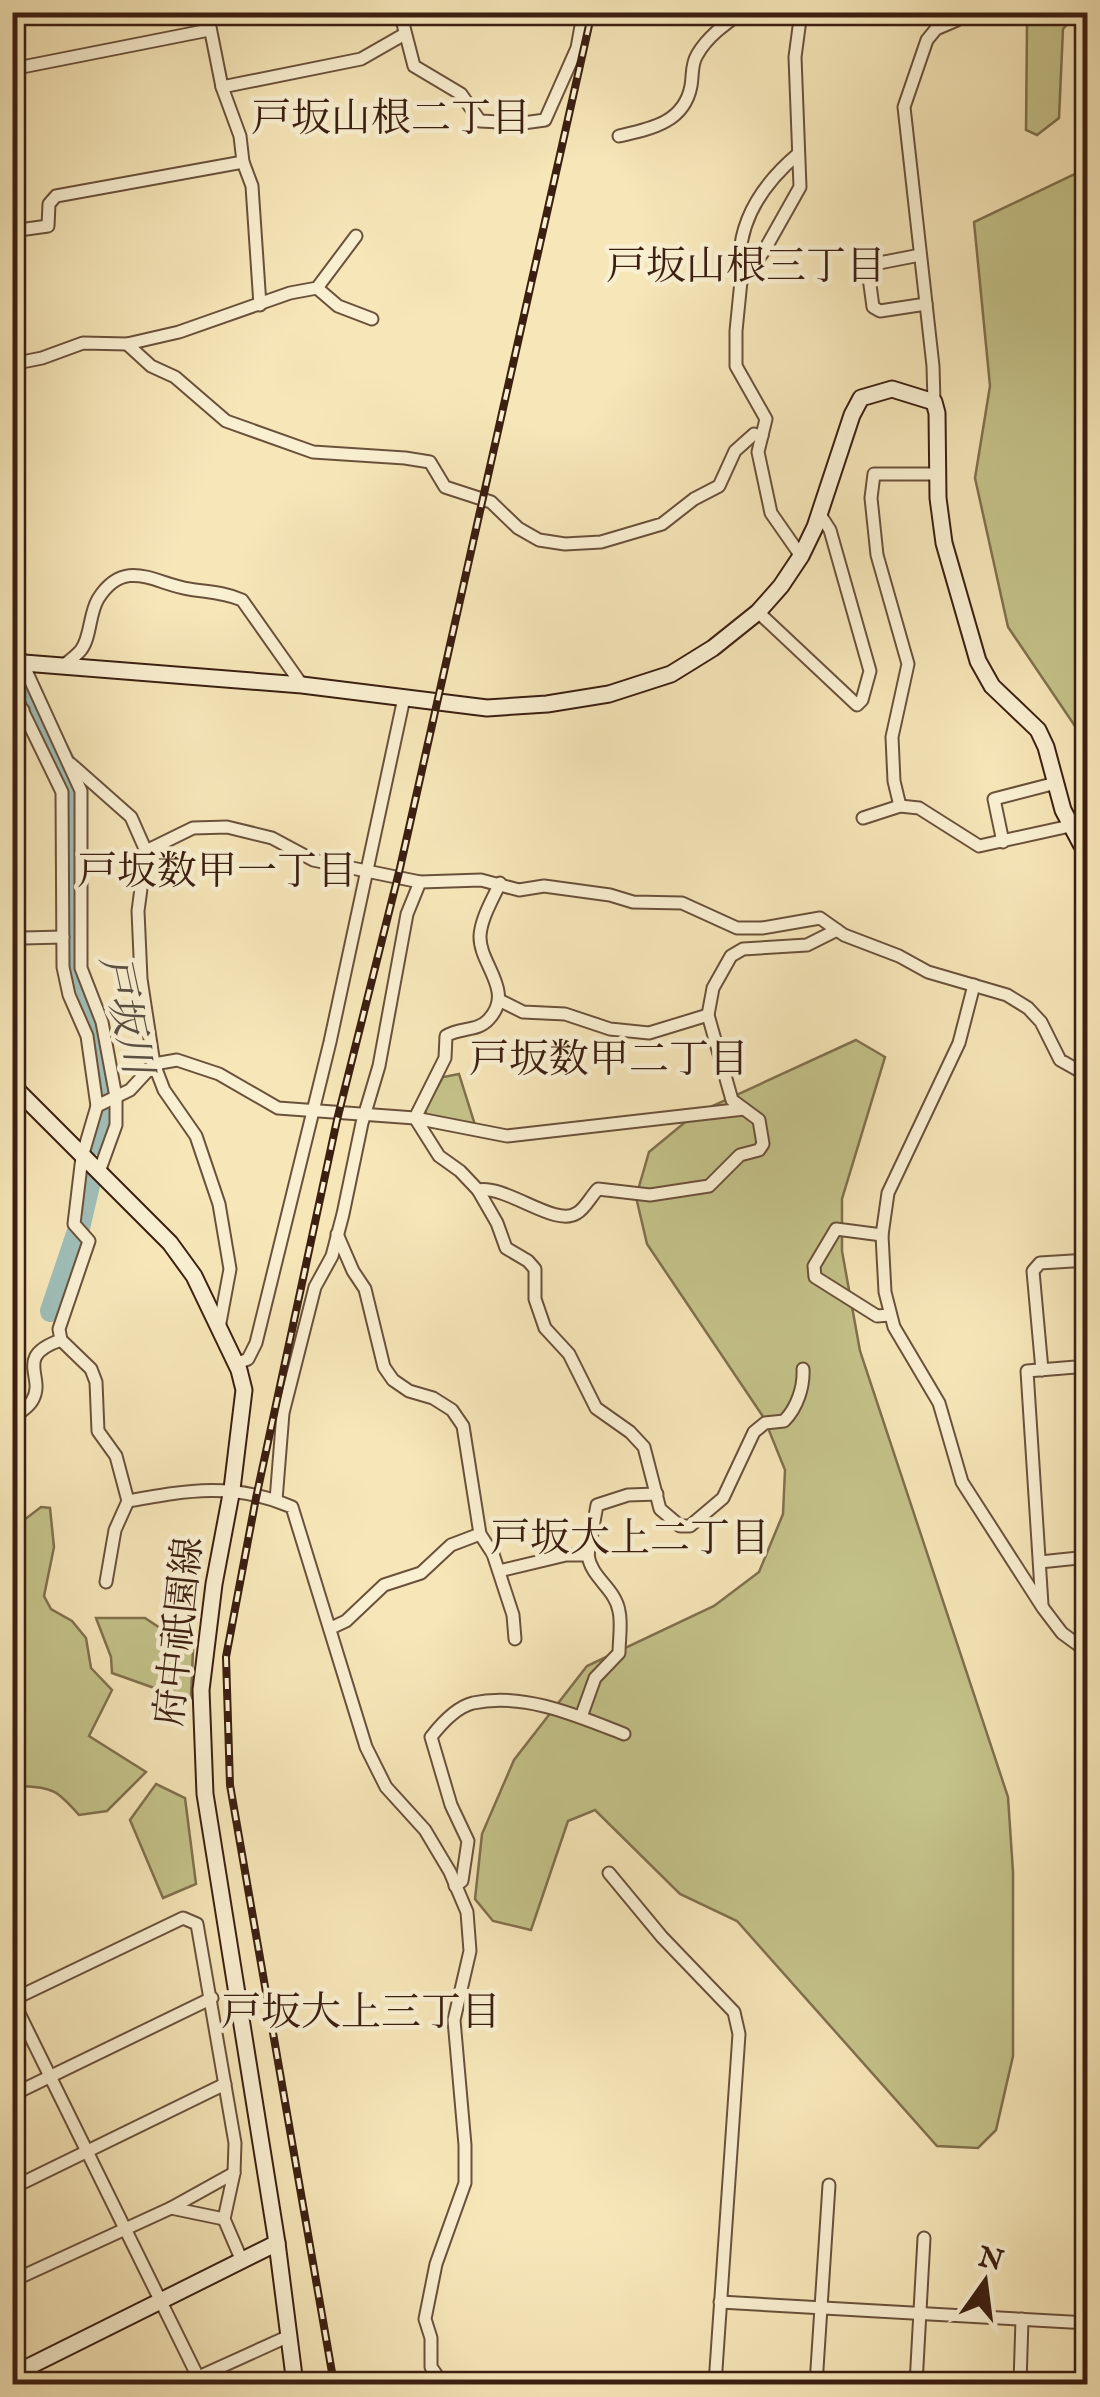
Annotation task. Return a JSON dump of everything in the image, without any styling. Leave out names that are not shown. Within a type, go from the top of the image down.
[{"type":"street","points":[[207,12],[222,86],[252,186],[260,305]]},
{"type":"street","points":[[400,12],[414,66],[461,94],[475,117],[491,123],[545,120],[577,48],[584,16]]},
{"type":"street","points":[[620,136],[652,130],[677,112],[691,85],[697,54],[723,25],[742,12]]},
{"type":"street","points":[[742,282],[800,186],[794,57],[801,12]]},
{"type":"street","points":[[963,12],[957,20],[936,29],[927,40],[904,107],[926,304],[944,543],[978,660],[992,686],[1038,730],[1070,826],[1088,850]]},
{"type":"street","points":[[12,68],[209,30]]},
{"type":"street","points":[[222,86],[362,59],[403,34]]},
{"type":"street","points":[[798,154],[754,202],[743,228],[738,262],[742,282],[736,366],[766,419],[758,452],[771,513],[801,556]]},
{"type":"street","points":[[12,231],[48,226],[49,204],[56,196],[242,162]]},
{"type":"street","points":[[12,364],[83,343],[127,344],[179,332],[290,292],[316,288],[356,236]]},
{"type":"street","points":[[920,255],[874,264],[868,270],[873,307],[880,311],[926,304]]},
{"type":"street","points":[[316,288],[338,306],[372,320]]},
{"type":"street","points":[[127,344],[151,366],[175,377],[226,421],[313,452],[430,462],[445,487],[491,502],[518,528],[550,543],[601,542],[662,524],[682,507],[719,486],[746,439],[754,434],[762,436]]},
{"type":"street","points":[[18,660],[302,686],[487,708],[609,694],[671,674],[713,648],[758,612],[801,556],[861,398],[892,388],[934,402]]},
{"type":"street","points":[[900,806],[894,782],[892,737],[908,664],[878,555],[872,486],[874,474],[938,474]]},
{"type":"street","points":[[758,612],[857,704],[862,700],[870,671],[830,530],[819,513]]},
{"type":"street","points":[[64,666],[83,648],[90,616],[111,583],[134,575],[150,575],[184,588],[229,594],[242,600],[302,686]]},
{"type":"street","points":[[12,640],[81,791],[81,968],[102,1022],[116,1097],[116,1124],[99,1172]]},
{"type":"street","points":[[12,689],[62,792],[65,982],[87,1036],[97,1106],[82,1157],[74,1224],[88,1241],[59,1329],[61,1340],[91,1369],[96,1382],[98,1431],[116,1456],[128,1501],[115,1530],[106,1582]]},
{"type":"street","points":[[236,1364],[248,1359],[256,1343],[330,1042],[404,698]]},
{"type":"street","points":[[12,723],[23,710]]},
{"type":"street","points":[[71,764],[131,817],[146,851],[138,912],[140,962],[154,1064],[164,1090],[196,1136],[219,1204],[230,1269],[219,1328]]},
{"type":"street","points":[[1003,842],[994,800],[1056,783]]},
{"type":"street","points":[[863,818],[900,806],[919,808],[979,846],[1070,826]]},
{"type":"street","points":[[146,851],[193,828],[228,827],[272,838],[313,860],[420,882],[481,880],[519,890],[544,886],[633,902],[682,903],[737,928],[820,918],[836,930],[928,972],[1008,995],[1042,1022],[1060,1060],[1076,1069],[1088,1070]]},
{"type":"street","points":[[276,1500],[283,1412],[315,1287],[332,1256],[338,1234],[367,1115],[407,914],[420,882]]},
{"type":"street","points":[[414,1118],[445,1058],[446,1036],[489,1019],[499,1000],[480,940],[500,883]]},
{"type":"street","points":[[478,1190],[491,1188],[565,1217],[580,1212],[598,1189],[650,1194],[709,1186],[740,1155],[759,1150],[763,1144],[759,1120],[732,1100],[708,1015],[714,988],[731,956],[743,949],[807,945],[836,930]]},
{"type":"street","points":[[12,934],[23,938],[63,937]]},
{"type":"street","points":[[974,985],[959,1043],[888,1192],[882,1234],[884,1292],[909,1357],[939,1403],[962,1482],[1042,1608],[1062,1633],[1088,1652]]},
{"type":"street","points":[[499,1000],[523,1012],[565,1014],[610,1029],[649,1033],[708,1015]]},
{"type":"street","points":[[97,1106],[130,1090],[154,1064],[177,1060],[219,1074],[278,1108],[414,1118],[507,1136],[744,1108]]},
{"type":"street","name":"府中祇園線","points":[[12,1085],[170,1243],[194,1276],[236,1364],[244,1390],[202,1690],[204,1794],[277,2243],[295,2384]]},
{"type":"street","points":[[414,1118],[439,1156],[460,1170],[478,1190],[506,1248],[535,1269],[535,1298],[544,1328],[569,1354],[596,1408],[644,1447],[660,1509],[680,1526],[690,1526],[723,1498],[754,1432],[765,1423],[784,1421],[789,1416],[804,1384],[802,1369]]},
{"type":"street","points":[[1088,1158],[1088,1197]]},
{"type":"street","points":[[882,1234],[836,1229],[814,1266],[815,1277],[878,1316],[890,1315]]},
{"type":"street","points":[[338,1234],[352,1271],[365,1289],[384,1367],[408,1391],[433,1398],[452,1410],[463,1426],[480,1534],[499,1571],[513,1616],[515,1639]]},
{"type":"street","points":[[1042,1370],[1033,1271],[1040,1263],[1088,1260]]},
{"type":"street","points":[[12,1418],[31,1403],[35,1392],[32,1372],[38,1352],[61,1340]]},
{"type":"street","points":[[1042,1608],[1027,1371],[1088,1366]]},
{"type":"street","points":[[128,1501],[171,1493],[232,1489],[292,1507],[366,1747],[386,1786],[425,1830],[467,1912],[470,1951],[454,2020],[466,2145],[465,2183],[436,2264],[425,2319],[431,2338],[432,2367],[443,2384]]},
{"type":"street","points":[[581,1717],[595,1678],[619,1653],[619,1610],[608,1588],[593,1574],[588,1554],[596,1505],[628,1495],[657,1494]]},
{"type":"street","points":[[331,1628],[346,1621],[384,1585],[421,1572],[451,1544],[480,1534]]},
{"type":"street","points":[[499,1571],[566,1555],[588,1554]]},
{"type":"street","points":[[1040,1562],[1088,1557]]},
{"type":"street","points":[[456,1886],[462,1881],[468,1841],[451,1805],[431,1736],[442,1722],[470,1703],[507,1702],[550,1707],[624,1734]]},
{"type":"street","points":[[609,1873],[662,1937],[734,2012],[740,2034],[715,2384]]},
{"type":"street","points":[[198,2377],[13,2000],[183,1918],[196,1924],[212,1998],[234,2144],[234,2173],[224,2218],[242,2260]]},
{"type":"street","points":[[12,2095],[212,1998]]},
{"type":"street","points":[[12,2188],[226,2084]]},
{"type":"street","points":[[12,2281],[170,2208],[234,2173]]},
{"type":"street","points":[[816,2384],[829,2185]]},
{"type":"street","points":[[170,2208],[224,2218]]},
{"type":"street","points":[[1088,2219],[1082,2271],[1088,2272]]},
{"type":"street","points":[[916,2384],[924,2238]]},
{"type":"street","points":[[12,2376],[277,2243]]},
{"type":"street","points":[[720,2302],[1088,2323]]},
{"type":"street","points":[[1020,2384],[1022,2319]]},
{"type":"street","points":[[183,2384],[289,2336]]},
{"type":"shaded area","points":[[1042,13],[1077,13],[1063,29],[1059,118],[1037,135],[1026,130],[1027,25],[1044,18]]},
{"type":"shaded area","points":[[1087,70],[1087,744],[1008,627],[975,478],[990,386],[974,222],[1075,174]]},
{"type":"shaded area","points":[[856,1040],[885,1057],[842,1199],[842,1251],[860,1351],[1008,1797],[1013,1872],[1013,2056],[996,2130],[978,2148],[937,2146],[737,1921],[680,1894],[595,1810],[568,1821],[531,1930],[493,1921],[475,1899],[482,1834],[514,1760],[587,1666],[714,1606],[759,1572],[783,1514],[785,1470],[764,1418],[647,1244],[636,1197],[649,1152],[695,1114]]},
{"type":"shaded area","points":[[459,1074],[475,1125],[427,1116],[425,1110],[443,1077]]},
{"type":"shaded area","points":[[41,1507],[50,1508],[54,1547],[44,1596],[51,1609],[72,1621],[86,1638],[91,1668],[112,1690],[89,1736],[146,1772],[107,1811],[79,1815],[54,1792],[21,1786],[13,1773],[13,1538],[24,1520]]},
{"type":"shaded area","points":[[96,1618],[145,1618],[193,1650],[191,1698],[112,1673],[111,1657]]},
{"type":"shaded area","points":[[156,1784],[185,1798],[196,1884],[163,1898],[130,1820]]},
{"type":"waterway","name":"戸坂川","points":[[14,675],[65,762],[74,800],[70,970],[92,1024],[99,1059],[104,1100],[97,1144]]},
{"type":"waterway","name":"戸坂川","points":[[51,1311],[90,1181]]},
{"type":"railway","points":[[334,2384],[230,1785],[226,1657],[337,1120],[400,868],[592,12]]},
{"type":"district","name":"戸坂山根二丁目","points":[[391,120]]},
{"type":"district","name":"戸坂山根三丁目","points":[[746,268]]},
{"type":"district","name":"戸坂数甲一丁目","points":[[217,873]]},
{"type":"district","name":"戸坂数甲二丁目","points":[[609,1061]]},
{"type":"district","name":"戸坂大上二丁目","points":[[630,1540]]},
{"type":"district","name":"戸坂大上三丁目","points":[[361,2014]]}]
